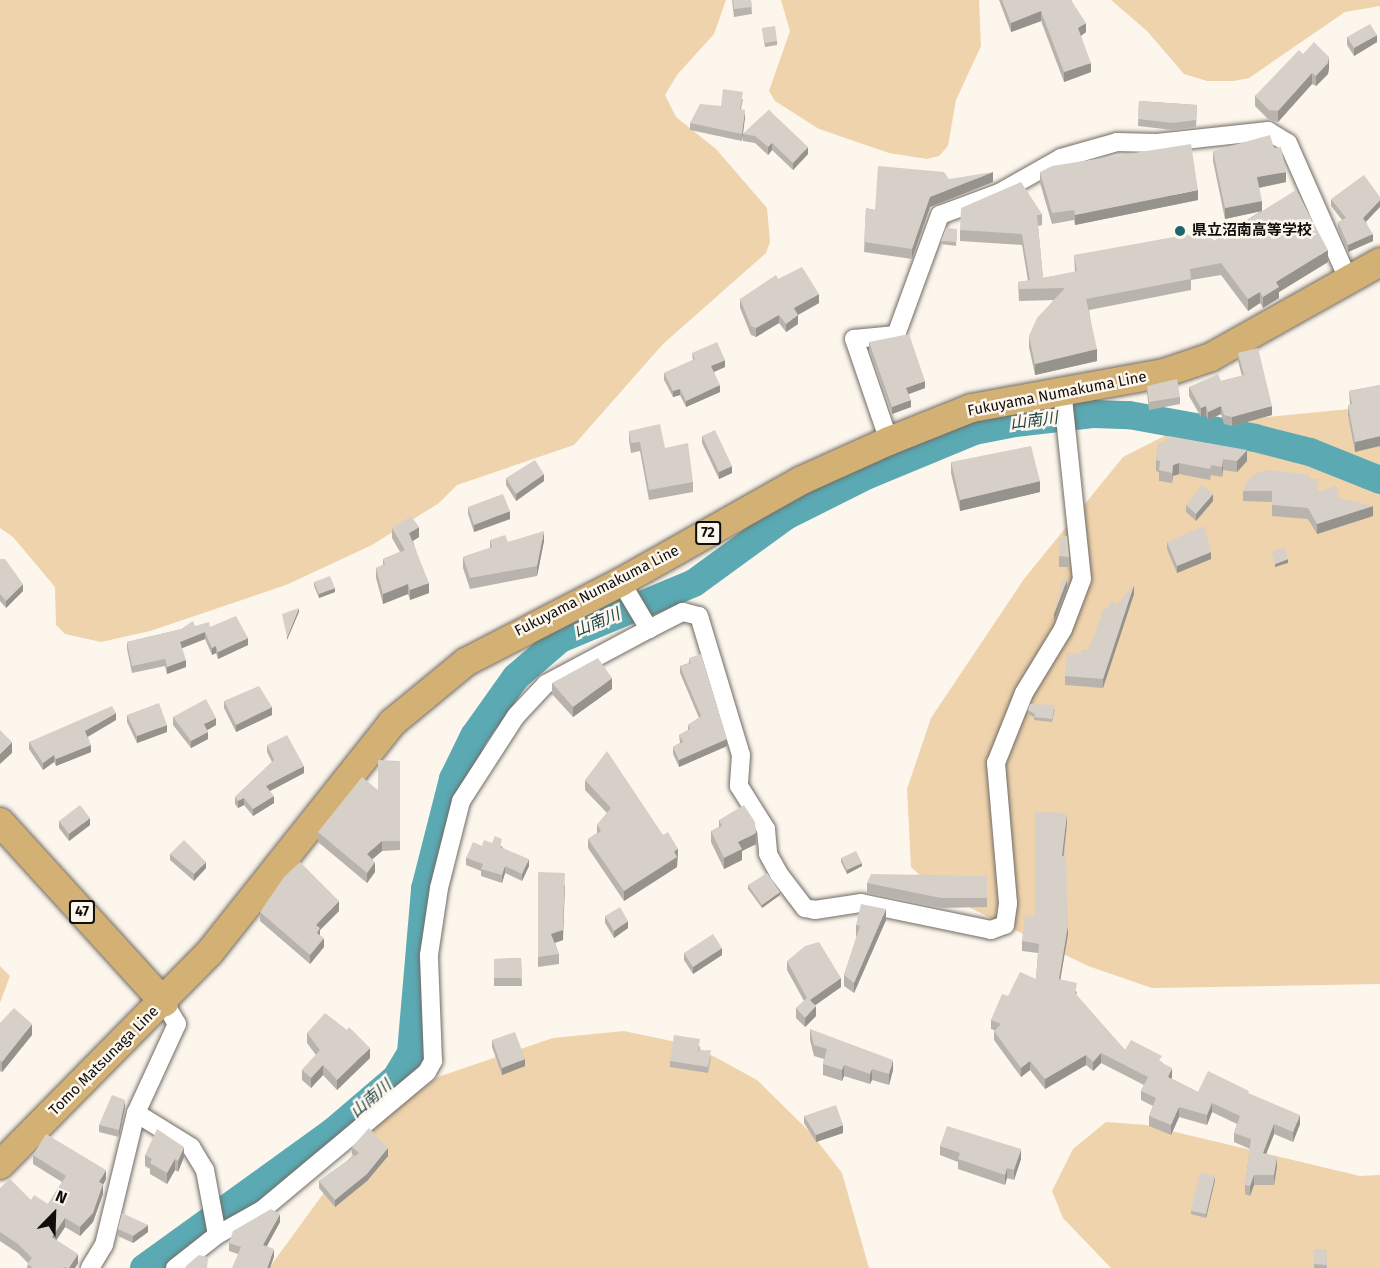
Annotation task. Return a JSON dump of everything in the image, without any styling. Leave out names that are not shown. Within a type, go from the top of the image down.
[{"type":"main road","name":"Fukuyama Numakuma Line","points":[[164,1002],[210,952],[392,723],[466,662],[626,590],[800,481],[889,441],[972,408],[1063,395],[1164,373],[1212,357],[1380,261]]},
{"type":"main road","name":"Tomo Matsunaga Line","points":[[0,822],[164,1002],[0,1165]]},
{"type":"street","points":[[889,441],[854,339],[896,336],[940,215],[999,193],[1062,158],[1118,142],[1157,143],[1268,131],[1288,143],[1347,278]]},
{"type":"street","points":[[175,1268],[217,1230],[262,1210],[427,1072],[433,1061],[429,955],[439,888],[461,801],[516,716],[546,684],[647,627],[683,612],[699,616],[741,754],[739,786],[766,829],[768,854],[779,874],[805,908],[815,910],[861,903],[991,930],[1005,925],[1008,903],[996,763],[1024,693],[1063,629],[1083,579],[1063,395]]},
{"type":"street","points":[[626,590],[647,627]]},
{"type":"street","points":[[90,1268],[104,1245],[136,1113],[177,1024],[164,1002]]},
{"type":"street","points":[[136,1113],[191,1147],[205,1170],[209,1200],[217,1230]]},
{"type":"shaded area","points":[[0,0],[726,0],[714,34],[677,75],[665,95],[676,117],[716,149],[767,208],[770,242],[766,253],[663,344],[574,445],[457,485],[439,503],[372,545],[286,585],[150,631],[101,642],[65,634],[56,625],[55,587],[13,537],[0,528]]},
{"type":"shaded area","points":[[781,0],[979,0],[981,46],[956,100],[948,146],[939,156],[927,159],[889,153],[819,129],[775,101],[769,91],[790,31]]},
{"type":"shaded area","points":[[1111,0],[1380,0],[1380,6],[1345,12],[1249,78],[1234,81],[1207,81],[1184,74],[1147,31]]},
{"type":"shaded area","points":[[1380,406],[1380,984],[1152,988],[1088,966],[938,892],[911,867],[907,789],[931,718],[1024,579],[1123,457],[1186,425]]},
{"type":"shaded area","points":[[0,966],[10,976],[0,1003]]},
{"type":"shaded area","points":[[624,1031],[695,1046],[757,1080],[812,1134],[842,1173],[869,1268],[269,1268],[372,1127],[438,1077],[553,1038]]},
{"type":"shaded area","points":[[1106,1122],[1146,1125],[1360,1176],[1380,1175],[1380,1268],[1111,1268],[1063,1218],[1052,1191],[1073,1149]]},
{"type":"building","points":[[733,0],[751,0],[752,7],[734,9]]},
{"type":"building","points":[[1002,0],[1071,0],[1086,23],[1078,28],[1091,63],[1064,72],[1041,11],[1011,23]]},
{"type":"building","points":[[1370,24],[1377,35],[1354,48],[1347,37]]},
{"type":"building","points":[[775,26],[777,41],[765,43],[762,28]]},
{"type":"building","points":[[1314,42],[1329,57],[1328,63],[1316,76],[1312,73],[1278,111],[1269,110],[1255,96],[1299,50],[1303,54]]},
{"type":"building","points":[[723,89],[743,92],[740,109],[745,110],[742,134],[690,123],[700,104],[721,106]]},
{"type":"building","points":[[1139,101],[1197,105],[1196,120],[1173,123],[1138,119]]},
{"type":"building","points":[[769,110],[808,147],[793,163],[772,143],[768,147],[755,136],[743,134]]},
{"type":"building","points":[[1270,135],[1274,148],[1281,147],[1286,172],[1257,177],[1262,201],[1225,208],[1213,151]]},
{"type":"building","points":[[1191,144],[1198,190],[1075,215],[1074,210],[1052,213],[1040,172],[1052,166]]},
{"type":"building","points":[[878,166],[944,172],[949,179],[993,172],[930,197],[912,249],[864,242],[866,208],[875,210]]},
{"type":"building","points":[[1364,175],[1380,197],[1380,200],[1363,218],[1373,234],[1348,245],[1338,222],[1346,218],[1331,199]]},
{"type":"building","points":[[1021,182],[1042,214],[1037,215],[1043,278],[1077,271],[1074,255],[1207,231],[1214,241],[1296,190],[1328,250],[1276,282],[1279,287],[1263,297],[1260,292],[1248,299],[1221,263],[1190,269],[1191,279],[1086,299],[1097,349],[1035,364],[1029,336],[1037,318],[1065,288],[1019,289],[1018,282],[1030,280],[1022,234],[960,230],[961,208]]},
{"type":"building","points":[[946,228],[957,229],[956,242],[941,241]]},
{"type":"building","points":[[802,267],[819,294],[794,308],[798,315],[786,324],[779,315],[756,328],[751,326],[740,299],[776,275],[778,279]]},
{"type":"building","points":[[909,334],[925,381],[906,388],[911,400],[892,407],[869,342]]},
{"type":"building","points":[[717,342],[725,360],[711,366],[720,385],[686,401],[680,389],[673,391],[664,373],[695,359],[692,353]]},
{"type":"building","points":[[1258,348],[1272,406],[1232,417],[1224,415],[1221,406],[1208,412],[1206,406],[1201,408],[1189,387],[1218,374],[1221,381],[1244,375],[1238,353]]},
{"type":"building","points":[[1177,379],[1180,397],[1149,402],[1147,386]]},
{"type":"building","points":[[1380,385],[1380,436],[1355,442],[1348,405],[1352,404],[1349,391]]},
{"type":"building","points":[[660,424],[665,448],[688,443],[693,482],[649,490],[640,442],[631,443],[629,431]]},
{"type":"building","points":[[715,430],[732,466],[719,472],[702,436]]},
{"type":"building","points":[[1168,436],[1247,450],[1237,461],[1223,459],[1222,467],[1211,465],[1210,469],[1179,463],[1173,465],[1172,473],[1159,470],[1160,461],[1156,460],[1159,443],[1163,444]]},
{"type":"building","points":[[1031,446],[1040,481],[960,500],[951,462]]},
{"type":"building","points":[[535,460],[544,474],[516,494],[506,478]]},
{"type":"building","points":[[1270,470],[1310,475],[1310,479],[1318,479],[1317,492],[1336,486],[1339,498],[1373,506],[1317,524],[1308,508],[1272,505],[1272,491],[1243,491],[1247,481],[1258,472]]},
{"type":"building","points":[[1202,485],[1213,494],[1196,514],[1186,505]]},
{"type":"building","points":[[503,494],[510,511],[474,525],[468,507]]},
{"type":"building","points":[[411,516],[419,527],[409,533],[429,583],[410,590],[408,584],[383,594],[376,568],[385,564],[383,559],[405,550],[392,528]]},
{"type":"building","points":[[1204,526],[1211,552],[1177,566],[1167,542]]},
{"type":"building","points":[[544,531],[537,566],[470,578],[463,557],[492,547],[490,540],[505,535],[508,542]]},
{"type":"building","points":[[1067,536],[1069,557],[1059,556],[1059,538]]},
{"type":"building","points":[[1285,547],[1288,559],[1275,564],[1271,552]]},
{"type":"building","points":[[0,559],[5,559],[23,584],[6,601],[0,594]]},
{"type":"building","points":[[330,576],[335,588],[319,594],[314,582]]},
{"type":"building","points":[[1063,579],[1067,580],[1054,614]]},
{"type":"building","points":[[1134,585],[1103,679],[1065,676],[1067,653],[1081,654],[1081,650],[1089,649],[1104,608],[1107,610],[1111,601],[1118,604]]},
{"type":"building","points":[[299,608],[287,637],[282,614]]},
{"type":"building","points":[[236,616],[248,638],[218,652],[216,646],[212,648],[205,632],[180,642],[186,660],[167,667],[165,659],[132,666],[127,642],[181,629],[193,621],[195,626],[209,622],[210,627]]},
{"type":"building","points":[[701,654],[727,739],[679,760],[673,747],[683,742],[679,735],[690,729],[688,725],[701,716],[680,666],[691,663],[689,658]]},
{"type":"building","points":[[598,658],[612,678],[573,707],[552,683]]},
{"type":"building","points":[[259,686],[272,707],[236,725],[224,701]]},
{"type":"building","points":[[206,699],[216,718],[204,724],[208,732],[191,741],[173,717]]},
{"type":"building","points":[[159,703],[167,725],[137,736],[127,715]]},
{"type":"building","points":[[1030,704],[1055,705],[1052,719],[1034,717],[1035,714],[1028,710]]},
{"type":"building","points":[[112,706],[116,713],[85,731],[91,745],[56,759],[54,755],[43,763],[29,742]]},
{"type":"building","points":[[0,730],[12,742],[0,754]]},
{"type":"building","points":[[287,735],[304,766],[266,786],[274,796],[253,809],[244,798],[238,801],[235,797],[274,760],[267,745]]},
{"type":"building","points":[[607,751],[663,835],[668,832],[678,849],[674,851],[677,857],[624,891],[588,839],[601,831],[597,825],[611,808],[585,780]]},
{"type":"building","points":[[378,760],[400,761],[400,841],[382,841],[367,854],[375,862],[367,873],[318,832],[362,777],[378,790]]},
{"type":"building","points":[[80,805],[90,818],[69,834],[59,821]]},
{"type":"building","points":[[744,805],[755,822],[756,833],[738,842],[742,849],[724,858],[711,831],[722,826],[719,820]]},
{"type":"building","points":[[1035,812],[1067,813],[1062,856],[1066,856],[1068,925],[1059,979],[1077,983],[1075,993],[1125,1050],[1131,1040],[1162,1056],[1159,1061],[1172,1068],[1168,1077],[1198,1092],[1208,1071],[1249,1091],[1248,1093],[1300,1115],[1293,1132],[1274,1124],[1263,1153],[1277,1157],[1274,1175],[1254,1175],[1250,1186],[1245,1185],[1251,1139],[1234,1133],[1240,1116],[1212,1103],[1207,1115],[1179,1107],[1171,1125],[1149,1116],[1156,1098],[1141,1091],[1148,1077],[1101,1053],[1093,1062],[1086,1055],[1045,1079],[1030,1061],[1021,1068],[994,1031],[1001,1024],[991,1020],[1002,994],[1008,996],[1020,972],[1036,979],[1039,944],[1022,941],[1025,915],[1035,916]]},
{"type":"building","points":[[495,836],[502,839],[500,847],[529,859],[522,874],[505,866],[502,875],[481,869],[483,864],[466,858],[473,842],[482,846],[484,840],[492,843]]},
{"type":"building","points":[[184,840],[206,862],[194,874],[170,854]]},
{"type":"building","points":[[856,851],[862,863],[847,870],[841,858]]},
{"type":"building","points":[[300,862],[339,901],[316,925],[320,928],[317,933],[324,938],[310,955],[260,912],[284,877]]},
{"type":"building","points":[[538,872],[565,873],[563,930],[551,934],[559,954],[538,957]]},
{"type":"building","points":[[767,873],[780,892],[762,905],[748,885]]},
{"type":"building","points":[[871,874],[987,876],[987,898],[941,898],[867,883]]},
{"type":"building","points":[[861,904],[886,909],[854,983],[844,975],[860,926],[856,925]]},
{"type":"building","points":[[620,907],[628,921],[614,931],[605,916]]},
{"type":"building","points":[[713,934],[722,948],[693,967],[684,953]]},
{"type":"building","points":[[819,942],[841,978],[810,1000],[816,1006],[805,1018],[796,1008],[807,998],[787,961],[805,946]]},
{"type":"building","points":[[521,958],[522,978],[494,978],[494,959]]},
{"type":"building","points":[[14,1008],[32,1024],[2,1062],[0,1060],[0,1023]]},
{"type":"building","points":[[325,1013],[347,1030],[349,1027],[370,1048],[337,1080],[323,1065],[311,1078],[302,1070],[320,1050],[307,1033]]},
{"type":"building","points":[[810,1029],[893,1060],[889,1074],[872,1069],[870,1074],[844,1065],[842,1070],[823,1064],[827,1049],[814,1045]]},
{"type":"building","points":[[515,1032],[525,1059],[502,1068],[492,1040]]},
{"type":"building","points":[[674,1035],[700,1039],[698,1051],[711,1050],[708,1067],[670,1061]]},
{"type":"building","points":[[112,1095],[125,1100],[119,1130],[99,1125]]},
{"type":"building","points":[[836,1105],[843,1125],[816,1135],[804,1116]]},
{"type":"building","points":[[947,1126],[1021,1149],[1014,1170],[1007,1168],[1005,1175],[958,1159],[960,1153],[940,1146]]},
{"type":"building","points":[[369,1128],[388,1148],[367,1174],[335,1200],[319,1181],[359,1153],[352,1147]]},
{"type":"building","points":[[157,1129],[184,1147],[178,1161],[175,1159],[167,1173],[150,1163],[152,1159],[145,1155]]},
{"type":"building","points":[[46,1134],[106,1170],[99,1182],[103,1184],[93,1213],[80,1227],[65,1218],[52,1237],[78,1254],[69,1268],[33,1268],[27,1264],[32,1258],[18,1244],[0,1232],[0,1188],[10,1179],[31,1200],[34,1195],[48,1204],[66,1176],[33,1155]]},
{"type":"building","points":[[1200,1173],[1215,1176],[1206,1214],[1191,1211]]},
{"type":"building","points":[[271,1209],[280,1214],[263,1245],[274,1249],[267,1268],[232,1268],[241,1247],[229,1243],[233,1231]]},
{"type":"building","points":[[122,1213],[148,1225],[133,1236],[118,1229]]},
{"type":"building","points":[[1314,1249],[1326,1249],[1327,1265],[1314,1264]]},
{"type":"building","points":[[199,1255],[208,1257],[207,1268],[185,1268],[187,1265]]},
{"type":"waterway","name":"山南川","points":[[144,1268],[334,1131],[396,1078],[411,1053],[425,889],[453,779],[474,736],[516,677],[560,639],[694,583],[786,516],[868,475],[974,431],[1015,423],[1094,414],[1129,415],[1255,438],[1310,452],[1380,480]]},
{"type":"place","name":"県立沼南高等学校","points":[[1180,231]]}]
